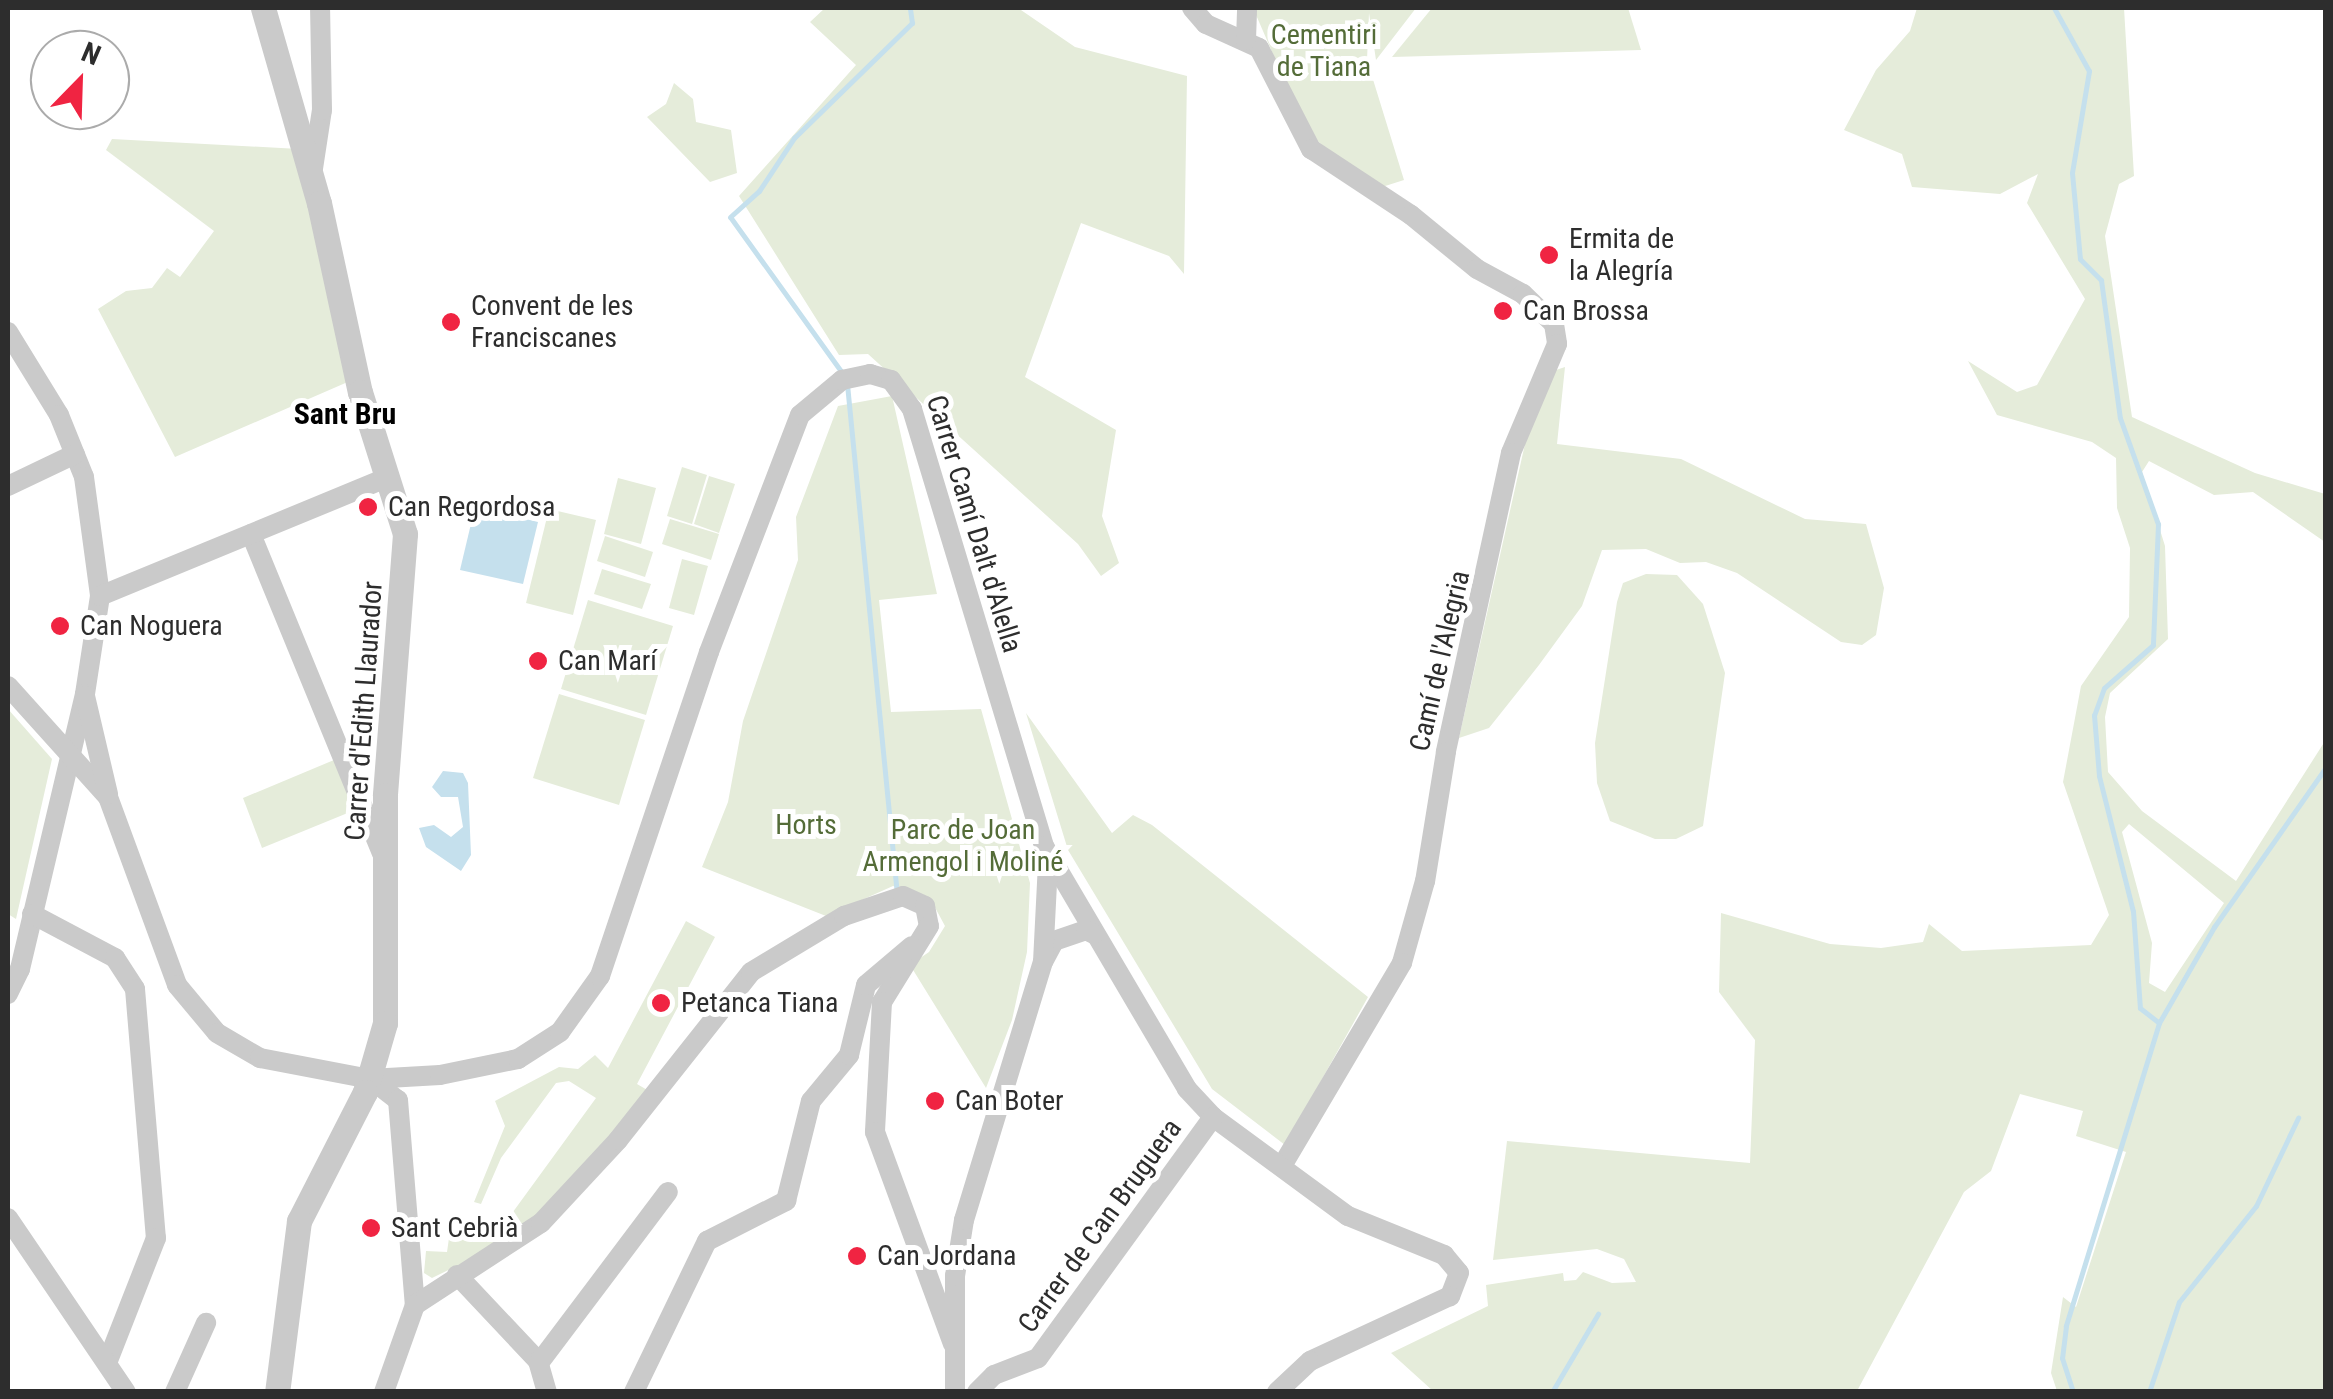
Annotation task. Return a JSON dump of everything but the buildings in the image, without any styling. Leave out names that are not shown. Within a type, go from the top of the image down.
[{"type":"street","name":"Carrer d'Edith Llaurador","points":[[263,8],[312,176],[360,392],[405,534],[385,859],[387,1006],[370,1079],[299,1221],[286,1281],[277,1392]]},
{"type":"street","points":[[312,176],[322,110],[320,8]]},
{"type":"street","points":[[1192,8],[1206,24],[1246,40],[1247,8]]},
{"type":"street","name":"Camí de l'Alegria","points":[[1246,40],[1266,57],[1311,149],[1412,214],[1478,269],[1524,294],[1554,324],[1557,344],[1511,453],[1446,752],[1425,880],[1402,964],[1282,1166]]},
{"type":"street","points":[[8,332],[76,454],[93,504],[100,596],[84,694],[32,914],[8,994]]},
{"type":"street","name":"Carrer Camí Dalt d'Alella","points":[[108,797],[168,966],[201,1019],[260,1058],[370,1079],[518,1059],[540,1048],[582,1008],[600,976],[790,433],[811,400],[836,382],[860,375],[890,380],[912,408],[1048,855],[1187,1088],[1213,1117],[1348,1216],[1444,1255],[1459,1273],[1458,1284],[1434,1304],[1310,1360],[1277,1392]]},
{"type":"street","points":[[8,486],[76,454]]},
{"type":"street","points":[[100,596],[387,478]]},
{"type":"street","points":[[251,534],[385,859]]},
{"type":"street","points":[[8,686],[108,797]]},
{"type":"street","points":[[84,694],[108,797]]},
{"type":"street","points":[[1043,962],[1048,855]]},
{"type":"street","points":[[415,1305],[540,1223],[618,1140],[751,972],[844,916],[897,896],[925,906],[929,926],[882,1002],[875,1132],[954,1349],[994,1375]]},
{"type":"street","points":[[32,914],[116,958],[135,989],[156,1238],[108,1364]]},
{"type":"street","points":[[955,1392],[954,1349],[964,1220],[1043,962],[1054,942],[1086,930],[1094,934]]},
{"type":"street","points":[[634,1392],[708,1241],[786,1201],[810,1102],[849,1055],[866,985],[886,962],[923,941]]},
{"type":"street","points":[[370,1079],[398,1100],[415,1305],[384,1392]]},
{"type":"street","name":"Carrer de Can Bruguera","points":[[977,1392],[994,1375],[1038,1358],[1213,1117]]},
{"type":"street","points":[[539,1364],[668,1192]]},
{"type":"street","points":[[8,1218],[126,1392]]},
{"type":"street","points":[[457,1275],[539,1364],[547,1392]]},
{"type":"street","points":[[175,1392],[206,1324]]},
{"type":"green space","points":[[825,8],[1018,8],[1075,47],[1187,76],[1184,274],[1169,256],[1081,223],[1025,377],[1116,430],[1102,516],[1119,563],[1101,576],[1078,544],[868,354],[839,355],[739,196],[856,65],[810,22]]},
{"type":"green space","name":"Cementiri de Tiana","points":[[1253,8],[1416,8],[1376,60],[1369,13],[1367,60],[1404,180],[1382,187],[1342,164],[1306,130]]},
{"type":"green space","points":[[1432,8],[1628,8],[1641,50],[1392,57]]},
{"type":"green space","points":[[1917,8],[2124,8],[2134,176],[2119,184],[2105,236],[2132,417],[2255,473],[2325,494],[2325,542],[2253,492],[2214,495],[2149,461],[2142,472],[2165,546],[2168,639],[2110,693],[2105,717],[2108,772],[2142,811],[2236,881],[2325,741],[2325,1391],[2057,1391],[2051,1373],[2063,1297],[2076,1307],[2126,1152],[2076,1136],[2083,1111],[2020,1094],[1991,1171],[1964,1192],[1857,1391],[1433,1391],[1391,1353],[1488,1306],[1486,1285],[1563,1273],[1564,1281],[1576,1280],[1583,1272],[1612,1283],[1636,1282],[1624,1259],[1597,1249],[1493,1260],[1507,1141],[1750,1163],[1755,1040],[1719,992],[1721,913],[1830,944],[1881,948],[1923,942],[1929,924],[1962,951],[2091,945],[2109,915],[2063,782],[2081,686],[2129,617],[2130,548],[2117,508],[2116,458],[2092,442],[1997,415],[1968,361],[2017,392],[2037,385],[2085,299],[2027,203],[2038,174],[2000,194],[1912,187],[1902,154],[1844,130],[1876,70],[1910,31]],"holes":[[[2129,824],[2224,903],[2165,992],[2149,983],[2152,943],[2122,832]]]},
{"type":"green space","points":[[674,83],[693,99],[696,122],[731,130],[737,173],[710,182],[647,117],[666,104]]},
{"type":"green space","points":[[112,139],[299,149],[350,381],[175,457],[98,309],[126,291],[152,288],[167,268],[180,277],[214,231],[106,150]]},
{"type":"green space","points":[[1565,367],[1557,444],[1681,459],[1805,519],[1866,524],[1884,588],[1876,635],[1862,645],[1841,642],[1737,573],[1706,562],[1680,563],[1646,549],[1602,550],[1582,606],[1539,665],[1489,728],[1459,738],[1527,435],[1550,372]]},
{"type":"green space","points":[[892,396],[937,594],[879,600],[891,712],[981,709],[1030,883],[1027,952],[1012,1020],[986,1088],[910,965],[929,952],[945,926],[931,900],[893,886],[826,916],[702,867],[728,802],[743,721],[798,560],[796,517],[838,406]]},
{"type":"green space","points":[[682,467],[707,475],[692,524],[667,516]]},
{"type":"green space","points":[[709,476],[735,484],[719,533],[694,524]]},
{"type":"green space","points":[[618,478],[656,488],[641,544],[604,534]]},
{"type":"green space","points":[[549,509],[596,520],[573,615],[526,603]]},
{"type":"green space","points":[[670,519],[719,534],[711,560],[662,544]]},
{"type":"green space","points":[[605,536],[653,552],[645,577],[597,561]]},
{"type":"green space","points":[[682,559],[708,566],[694,615],[669,608]]},
{"type":"green space","points":[[602,569],[651,584],[642,609],[594,594]]},
{"type":"green space","points":[[1646,574],[1677,575],[1703,604],[1725,673],[1703,826],[1676,839],[1655,839],[1610,821],[1597,783],[1595,743],[1617,602],[1623,583]]},
{"type":"green space","points":[[588,600],[673,626],[646,715],[561,689]]},
{"type":"green space","points":[[559,694],[645,720],[619,805],[533,778]]},
{"type":"green space","points":[[8,709],[52,759],[16,919],[8,914]]},
{"type":"green space","points":[[1026,713],[1112,833],[1133,815],[1152,825],[1368,997],[1285,1145],[1212,1089],[1068,850]]},
{"type":"green space","points":[[334,760],[355,810],[262,848],[243,798]]},
{"type":"green space","points":[[686,921],[715,937],[637,1084],[649,1091],[633,1114],[531,1220],[471,1259],[432,1278],[424,1273],[426,1251],[447,1252],[449,1238],[471,1239],[510,1216],[596,1098],[569,1081],[556,1083],[501,1158],[481,1204],[474,1202],[505,1126],[495,1101],[559,1067],[578,1069],[595,1055],[608,1068]]},
{"type":"water","points":[[475,507],[538,522],[523,584],[460,570]]},
{"type":"water","points":[[443,771],[463,773],[468,783],[471,855],[461,871],[426,847],[419,828],[434,825],[451,837],[463,827],[458,797],[441,797],[432,787]]},
{"type":"waterway","points":[[843,374],[730,217],[759,191],[794,138],[912,23],[910,8]]},
{"type":"waterway","points":[[2054,8],[2089,71],[2072,173],[2080,259],[2101,280],[2120,418],[2158,524],[2153,645],[2104,688],[2094,715],[2099,776],[2133,911],[2140,1008],[2159,1023],[2066,1326],[2062,1358],[2073,1392]]},
{"type":"waterway","points":[[847,384],[897,895]]},
{"type":"waterway","points":[[2159,1023],[2214,927],[2326,767]]},
{"type":"waterway","points":[[2149,1392],[2179,1302],[2256,1206],[2298,1118]]},
{"type":"waterway","points":[[1552,1392],[1598,1314]]},
{"type":"place","name":"Ermita de la Alegría","points":[[1549,255]]},
{"type":"place","name":"Can Brossa","points":[[1503,311]]},
{"type":"place","name":"Convent de les Franciscanes","points":[[451,322]]},
{"type":"place","name":"Can Regordosa","points":[[368,507]]},
{"type":"place","name":"Can Noguera","points":[[60,626]]},
{"type":"place","name":"Can Marí","points":[[538,661]]},
{"type":"place","name":"Petanca Tiana","points":[[661,1003]]},
{"type":"place","name":"Can Boter","points":[[935,1101]]},
{"type":"place","name":"Sant Cebrià","points":[[371,1228]]},
{"type":"place","name":"Can Jordana","points":[[857,1256]]},
{"type":"district","name":"Sant Bru","points":[[345,414]]},
{"type":"park label","name":"Horts","points":[[806,825]]},
{"type":"park label","name":"Parc de Joan Armengol i Moliné","points":[[963,846]]}]
